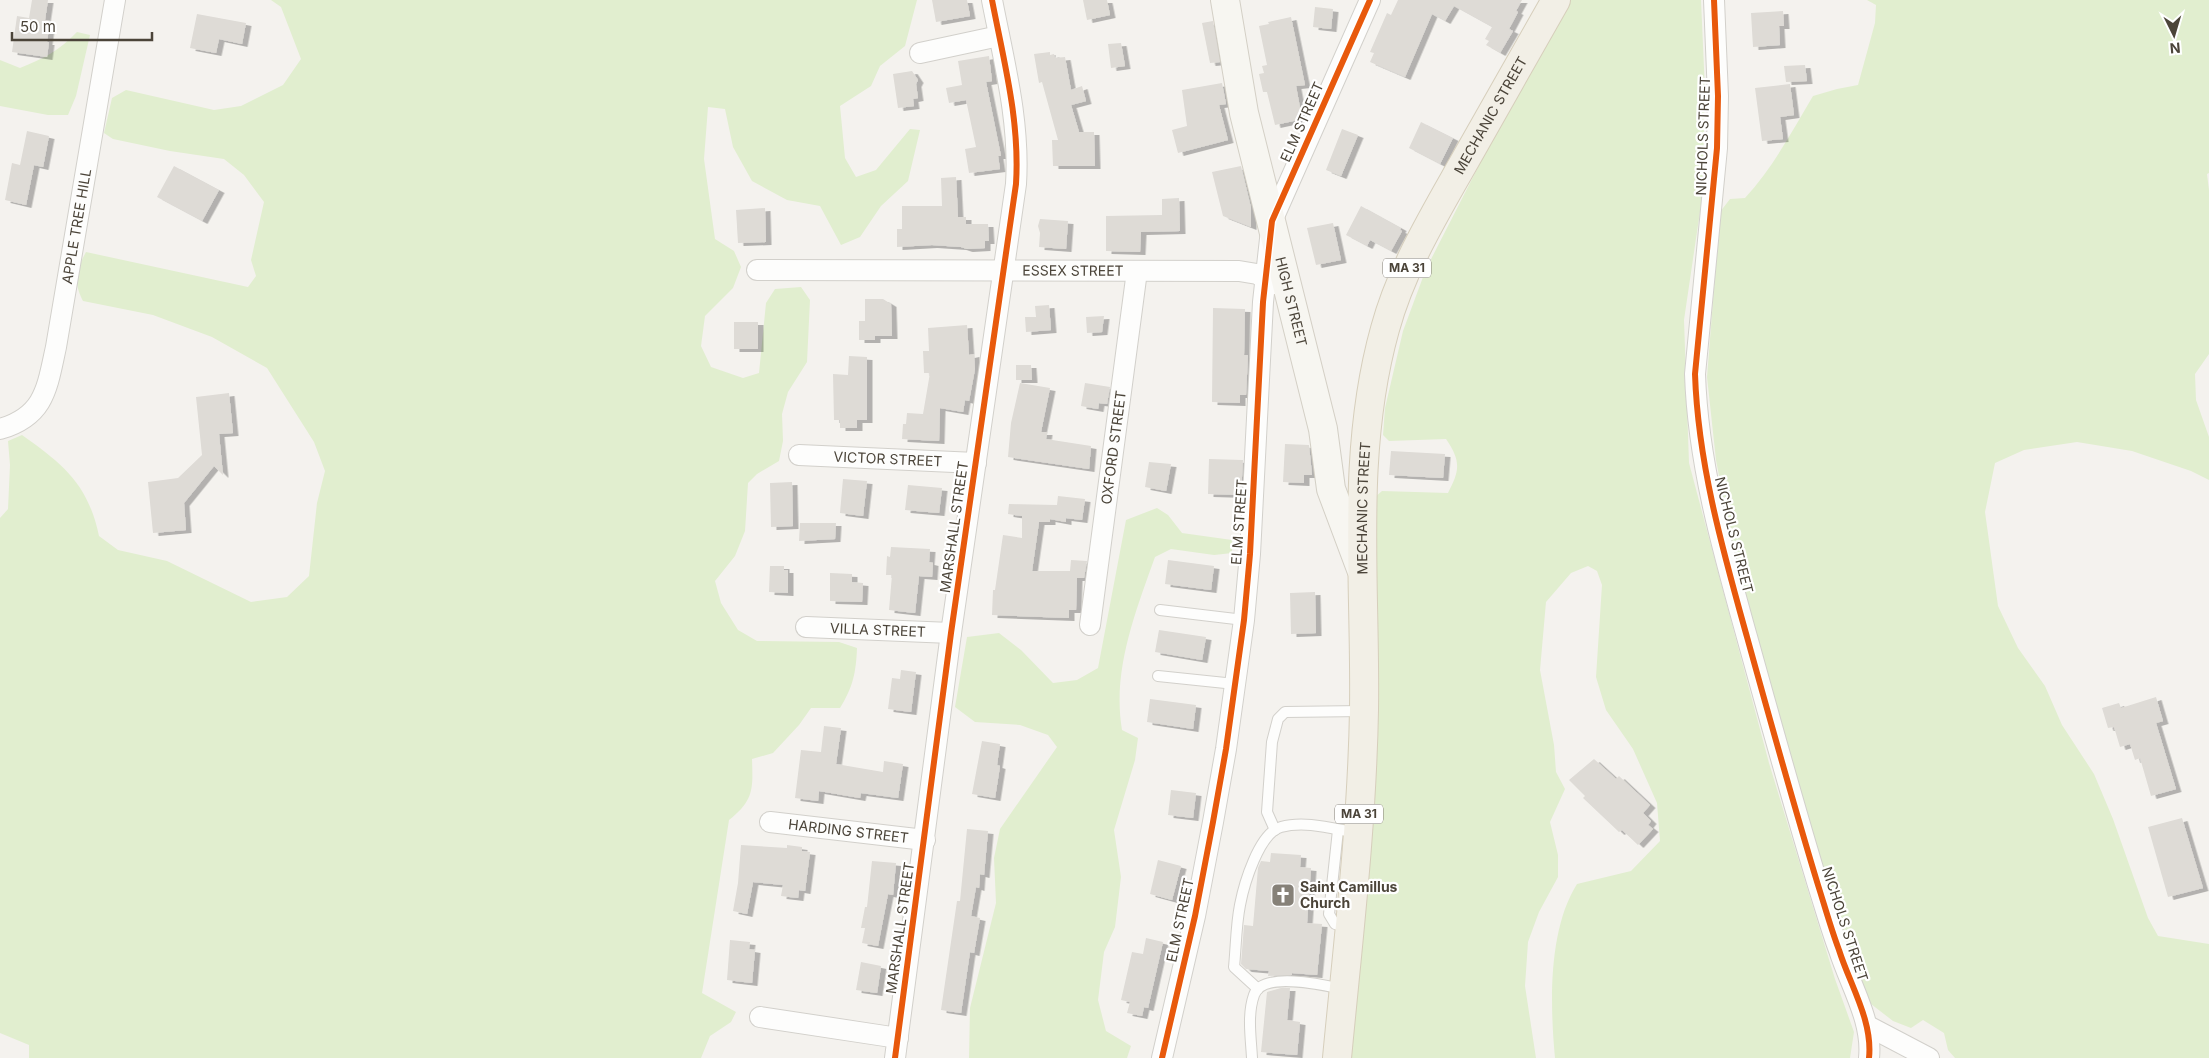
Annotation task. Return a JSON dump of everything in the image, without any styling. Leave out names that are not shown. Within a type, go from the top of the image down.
[{"type":"main road","name":"HIGH STREET","points":[[1225,0],[1244,113],[1323,429],[1331,489],[1361,569]]},
{"type":"main road","name":"MECHANIC STREET","points":[[1337,1058],[1344,989],[1339,921],[1348,831],[1362,788],[1364,712],[1361,569],[1363,469],[1368,406],[1381,346],[1406,270],[1437,210],[1556,0]]},
{"type":"street","name":"APPLE TREE HILL","points":[[0,430],[22,421],[33,413],[48,386],[115,0]]},
{"type":"street","name":"MARSHALL STREET","points":[[895,1058],[951,633],[1004,271],[1018,155],[1010,87],[992,0]]},
{"type":"street","name":"ELM STREET","points":[[1162,1058],[1199,897],[1226,749],[1244,620],[1250,554],[1266,278],[1272,221],[1370,0]]},
{"type":"street","name":"NICHOLS STREET","points":[[1714,0],[1718,96],[1717,148],[1695,374],[1704,466],[1742,619],[1801,831],[1838,950],[1868,1026],[1869,1058]]},
{"type":"street","points":[[920,53],[999,36]]},
{"type":"street","points":[[1239,271],[1250,264],[1260,252],[1272,221]]},
{"type":"street","name":"ESSEX STREET","points":[[757,270],[1239,271],[1249,272],[1266,278]]},
{"type":"street","name":"OXFORD STREET","points":[[1090,625],[1137,271]]},
{"type":"street","points":[[1266,278],[1279,286],[1292,301]]},
{"type":"street","name":"VICTOR STREET","points":[[799,455],[976,463]]},
{"type":"street","name":"VILLA STREET","points":[[806,627],[951,633]]},
{"type":"street","name":"HARDING STREET","points":[[770,822],[925,840]]},
{"type":"street","points":[[760,1017],[898,1038]]},
{"type":"street","points":[[1868,1026],[1929,1058]]},
{"type":"lane","points":[[1160,610],[1244,620]]},
{"type":"lane","points":[[1158,676],[1235,684]]},
{"type":"lane","points":[[1275,830],[1267,812],[1272,742],[1278,719],[1285,712],[1364,712]]},
{"type":"lane","points":[[1258,989],[1234,967],[1240,905],[1257,852],[1269,832],[1281,827],[1302,824],[1348,831]]},
{"type":"lane","points":[[1252,1058],[1250,1018],[1254,995],[1258,989],[1272,982],[1306,983],[1344,989]]},
{"type":"green space","points":[[271,0],[917,0],[905,46],[880,66],[871,86],[840,106],[845,158],[856,177],[876,170],[910,129],[920,130],[908,181],[881,206],[860,237],[841,245],[820,206],[787,200],[752,181],[733,147],[725,109],[708,107],[704,159],[715,239],[734,251],[741,267],[733,288],[705,316],[701,346],[711,367],[743,378],[759,373],[766,303],[775,289],[801,287],[810,300],[807,362],[788,392],[782,414],[783,441],[779,461],[757,474],[748,483],[745,531],[735,556],[715,581],[721,603],[738,630],[757,641],[839,642],[857,648],[853,680],[840,708],[811,708],[799,725],[773,753],[752,759],[752,786],[748,800],[729,820],[702,993],[736,1012],[731,1022],[710,1036],[701,1058],[29,1058],[29,1045],[0,1033],[0,518],[8,509],[10,465],[8,441],[22,435],[62,466],[81,489],[88,502],[99,536],[118,550],[167,561],[251,602],[287,597],[309,576],[317,503],[325,471],[314,442],[267,368],[212,337],[153,315],[83,301],[77,282],[78,271],[86,252],[248,287],[256,276],[251,260],[264,202],[244,175],[224,159],[170,151],[113,139],[104,133],[112,98],[126,90],[214,110],[241,106],[283,85],[301,59],[281,7]]},
{"type":"green space","points":[[1568,0],[1701,0],[1705,91],[1702,198],[1684,320],[1689,463],[1769,763],[1835,979],[1854,1032],[1850,1058],[1555,1058],[1552,1015],[1553,968],[1561,923],[1577,884],[1631,871],[1660,841],[1657,803],[1633,749],[1606,710],[1596,677],[1602,585],[1597,571],[1588,566],[1571,573],[1546,602],[1540,670],[1554,745],[1556,772],[1565,789],[1550,822],[1558,855],[1558,877],[1539,912],[1528,942],[1525,986],[1536,1058],[1349,1058],[1375,801],[1375,497],[1382,491],[1448,493],[1457,472],[1454,453],[1446,439],[1389,441],[1383,435],[1385,408],[1403,331],[1426,269],[1493,138]]},
{"type":"green space","points":[[1867,0],[2209,0],[2209,173],[2207,174],[2209,190],[2209,354],[2195,374],[2196,400],[2209,437],[2209,480],[2191,471],[2132,451],[2077,442],[2024,450],[1995,463],[1985,512],[1998,606],[2018,648],[2045,686],[2062,725],[2094,774],[2113,819],[2148,918],[2158,936],[2209,944],[2209,1058],[1955,1058],[1948,1050],[1944,1033],[1923,1020],[1911,1028],[1893,1021],[1871,1004],[1838,923],[1737,570],[1716,460],[1707,377],[1720,212],[1730,199],[1745,198],[1755,186],[1782,149],[1813,96],[1858,85],[1875,23],[1876,5]]},
{"type":"green space","points":[[77,32],[90,35],[76,96],[68,115],[48,115],[0,106],[0,60],[20,68],[51,53]]},
{"type":"green space","points":[[1157,508],[1168,515],[1182,533],[1232,540],[1232,553],[1214,555],[1171,549],[1155,557],[1127,642],[1120,686],[1122,730],[1138,738],[1135,760],[1114,830],[1121,877],[1115,927],[1104,952],[1098,1000],[1106,1031],[1131,1046],[1127,1058],[969,1058],[970,1008],[996,903],[994,858],[1000,829],[1057,747],[1048,735],[1020,725],[975,722],[955,707],[967,637],[999,633],[1021,650],[1053,683],[1077,680],[1098,668],[1126,520]]},
{"type":"building","points":[[32,0],[48,0],[45,20],[50,21],[47,57],[12,52],[17,16],[29,18]]},
{"type":"building","points":[[932,0],[967,0],[970,16],[936,22]]},
{"type":"building","points":[[1083,0],[1107,0],[1110,15],[1087,20]]},
{"type":"building","points":[[1398,0],[1522,0],[1509,29],[1513,31],[1500,53],[1486,45],[1489,41],[1485,39],[1492,27],[1454,6],[1445,21],[1432,14],[1405,77],[1370,62],[1374,53],[1370,52],[1387,13],[1391,15]]},
{"type":"building","points":[[1315,7],[1333,9],[1331,29],[1313,27]]},
{"type":"building","points":[[1783,11],[1784,26],[1779,26],[1780,45],[1753,47],[1751,13]]},
{"type":"building","points":[[197,14],[246,23],[242,44],[219,39],[216,53],[190,48]]},
{"type":"building","points":[[1291,17],[1305,85],[1296,86],[1301,113],[1297,114],[1298,120],[1275,125],[1267,92],[1263,92],[1259,74],[1264,73],[1262,66],[1267,65],[1259,26]]},
{"type":"building","points":[[1213,21],[1220,62],[1210,63],[1202,23]]},
{"type":"building","points":[[1121,43],[1125,66],[1111,68],[1108,44]]},
{"type":"building","points":[[1050,52],[1050,55],[1054,54],[1055,58],[1065,57],[1071,90],[1082,86],[1086,101],[1071,105],[1079,132],[1094,132],[1095,166],[1053,166],[1052,140],[1058,140],[1042,82],[1039,83],[1034,54]]},
{"type":"building","points":[[989,56],[992,81],[986,82],[1001,156],[998,156],[1000,169],[969,173],[965,149],[976,147],[966,100],[949,103],[946,88],[962,85],[958,61]]},
{"type":"building","points":[[1805,65],[1807,81],[1786,82],[1784,66]]},
{"type":"building","points":[[912,71],[918,80],[916,84],[918,98],[913,99],[914,106],[898,108],[893,74]]},
{"type":"building","points":[[1222,83],[1226,104],[1219,105],[1228,140],[1178,153],[1172,130],[1187,126],[1182,90]]},
{"type":"building","points":[[1790,84],[1794,115],[1780,117],[1783,139],[1762,141],[1755,88]]},
{"type":"building","points":[[1421,122],[1453,138],[1440,164],[1409,148]]},
{"type":"building","points":[[1342,129],[1358,135],[1341,176],[1326,170]]},
{"type":"building","points":[[27,131],[49,136],[43,167],[34,165],[26,205],[5,200],[12,163],[20,165]]},
{"type":"building","points":[[174,166],[219,190],[202,221],[157,197]]},
{"type":"building","points":[[1241,166],[1251,208],[1251,227],[1223,216],[1212,172]]},
{"type":"building","points":[[956,177],[958,217],[966,217],[966,224],[988,224],[989,241],[985,241],[985,248],[967,249],[932,245],[897,247],[897,229],[902,229],[902,206],[942,206],[941,178]]},
{"type":"building","points":[[1179,198],[1180,231],[1141,232],[1140,252],[1106,251],[1106,216],[1162,215],[1162,199]]},
{"type":"building","points":[[1361,206],[1401,228],[1400,230],[1402,231],[1391,251],[1370,240],[1367,246],[1346,235]]},
{"type":"building","points":[[765,208],[766,242],[738,243],[736,210]]},
{"type":"building","points":[[1040,219],[1068,221],[1066,249],[1039,247],[1040,233],[1038,226]]},
{"type":"building","points":[[1333,223],[1341,260],[1316,265],[1307,228]]},
{"type":"building","points":[[865,299],[883,299],[891,304],[892,336],[875,336],[875,340],[859,340],[859,321],[865,321]]},
{"type":"building","points":[[1049,305],[1051,330],[1026,332],[1025,317],[1036,317],[1035,306]]},
{"type":"building","points":[[1213,308],[1245,309],[1244,355],[1248,355],[1246,395],[1240,395],[1240,403],[1212,402]]},
{"type":"building","points":[[1104,316],[1102,332],[1087,333],[1086,317]]},
{"type":"building","points":[[734,322],[758,322],[758,349],[734,349]]},
{"type":"building","points":[[967,325],[969,355],[974,354],[975,369],[969,401],[965,400],[963,412],[940,408],[939,441],[902,439],[903,424],[906,424],[907,413],[923,414],[930,373],[924,373],[923,351],[929,351],[928,328]]},
{"type":"building","points":[[849,356],[867,357],[867,420],[857,420],[857,428],[840,428],[840,420],[834,420],[833,374],[848,375]]},
{"type":"building","points":[[1016,365],[1031,365],[1032,380],[1016,380]]},
{"type":"building","points":[[1020,383],[1050,388],[1041,432],[1047,432],[1046,439],[1091,446],[1089,469],[1008,457],[1011,423]]},
{"type":"building","points":[[1085,383],[1110,387],[1107,404],[1099,403],[1098,409],[1081,406]]},
{"type":"building","points":[[229,393],[233,433],[219,434],[223,475],[214,466],[184,503],[186,530],[153,533],[148,482],[178,478],[202,455],[196,397]]},
{"type":"building","points":[[1285,444],[1309,445],[1312,475],[1304,475],[1304,483],[1283,482]]},
{"type":"building","points":[[1391,451],[1445,454],[1443,478],[1389,475]]},
{"type":"building","points":[[1209,459],[1243,460],[1241,495],[1208,494]]},
{"type":"building","points":[[1149,462],[1171,464],[1166,491],[1145,487]]},
{"type":"building","points":[[843,479],[867,481],[863,516],[840,513]]},
{"type":"building","points":[[792,482],[793,526],[771,527],[770,483]]},
{"type":"building","points":[[908,485],[942,488],[939,513],[905,510]]},
{"type":"building","points":[[1058,496],[1085,499],[1082,520],[1066,518],[1066,522],[1050,519],[1050,522],[1039,522],[1032,571],[1070,571],[1071,560],[1087,561],[1084,578],[1077,578],[1076,610],[1069,610],[1069,618],[992,615],[993,590],[995,590],[1003,535],[1022,538],[1022,516],[1008,514],[1009,504],[1057,505]]},
{"type":"building","points":[[800,523],[836,523],[835,539],[799,541]]},
{"type":"building","points":[[891,547],[930,549],[929,562],[933,563],[932,577],[919,576],[915,613],[889,610],[892,575],[886,575],[887,556],[890,557]]},
{"type":"building","points":[[1168,560],[1214,566],[1211,590],[1165,584]]},
{"type":"building","points":[[770,566],[784,566],[784,570],[788,570],[788,593],[769,592]]},
{"type":"building","points":[[830,573],[852,574],[852,582],[863,583],[862,602],[830,601]]},
{"type":"building","points":[[1315,592],[1316,633],[1291,634],[1290,593]]},
{"type":"building","points":[[1159,630],[1206,637],[1202,660],[1155,652]]},
{"type":"building","points":[[901,670],[916,672],[911,712],[888,709],[892,678],[900,679]]},
{"type":"building","points":[[2156,697],[2163,721],[2156,723],[2176,789],[2151,796],[2140,758],[2135,760],[2130,744],[2120,747],[2114,727],[2108,728],[2102,708],[2119,703],[2121,708]]},
{"type":"building","points":[[1150,699],[1196,705],[1193,729],[1147,722]]},
{"type":"building","points":[[824,726],[841,728],[836,764],[883,772],[884,761],[903,764],[898,798],[861,793],[860,798],[819,791],[818,801],[795,798],[801,750],[821,752]]},
{"type":"building","points":[[982,741],[1000,744],[997,765],[1000,766],[995,798],[972,794]]},
{"type":"building","points":[[1594,759],[1616,779],[1619,776],[1650,805],[1643,813],[1651,821],[1648,825],[1653,829],[1638,845],[1622,830],[1619,832],[1583,798],[1585,796],[1569,780]]},
{"type":"building","points":[[1171,790],[1196,793],[1193,818],[1168,815]]},
{"type":"building","points":[[2182,818],[2203,888],[2168,897],[2148,827]]},
{"type":"building","points":[[967,829],[988,831],[984,875],[980,874],[979,888],[976,887],[971,916],[980,918],[974,953],[970,952],[961,1013],[941,1010],[957,901],[960,901]]},
{"type":"building","points":[[741,845],[787,848],[787,845],[802,847],[802,851],[810,852],[805,891],[799,890],[798,898],[781,896],[783,885],[753,882],[747,914],[733,911],[738,883]]},
{"type":"building","name":"Saint Camillus Church","points":[[1271,853],[1301,855],[1300,867],[1311,868],[1307,923],[1322,924],[1317,975],[1292,973],[1292,975],[1268,976],[1269,971],[1246,969],[1241,964],[1244,925],[1253,926],[1258,868],[1261,861],[1270,862]]},
{"type":"building","points":[[1158,860],[1181,866],[1172,900],[1150,894]]},
{"type":"building","points":[[872,861],[896,863],[893,895],[888,894],[878,946],[862,943],[865,928],[861,928],[865,907],[867,907]]},
{"type":"building","points":[[1146,938],[1163,942],[1148,1008],[1144,1007],[1142,1016],[1127,1013],[1130,1002],[1121,1000],[1132,952],[1143,954]]},
{"type":"building","points":[[730,940],[750,942],[749,949],[755,950],[752,983],[727,980]]},
{"type":"building","points":[[861,962],[881,966],[877,993],[856,990]]},
{"type":"building","points":[[1281,988],[1290,988],[1287,1020],[1300,1022],[1297,1055],[1261,1052],[1267,992]]},
{"type":"cycle path","points":[[895,1058],[951,633],[1016,184],[1016,137],[1006,69],[992,0]]},
{"type":"cycle path","points":[[1162,1058],[1195,916],[1213,822],[1226,749],[1244,620],[1250,554],[1263,302],[1272,221],[1370,0]]},
{"type":"cycle path","points":[[1714,0],[1718,96],[1717,148],[1695,374],[1701,441],[1713,507],[1729,572],[1818,885],[1836,942],[1860,1003],[1868,1030],[1869,1058]]},
{"type":"place","name":"Saint Camillus Church","points":[[1283,895]]}]
